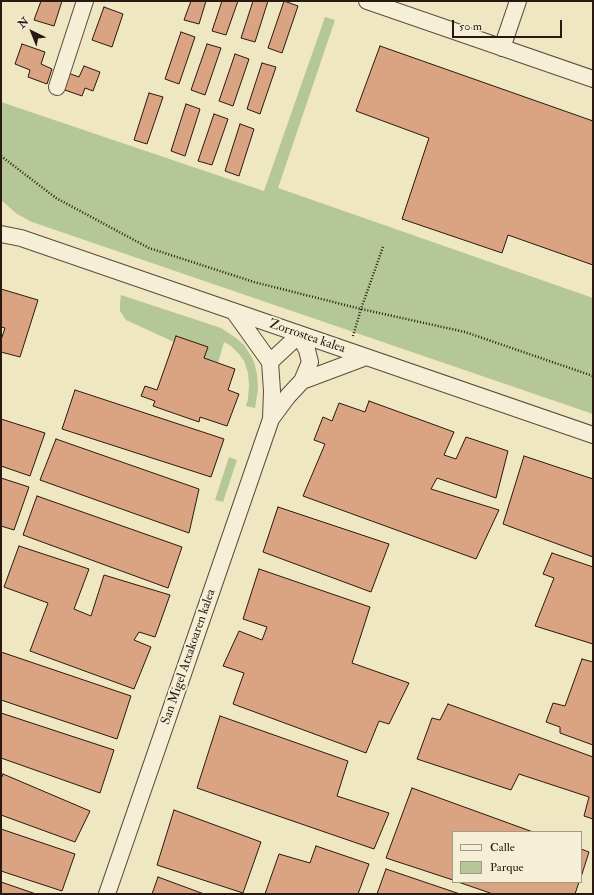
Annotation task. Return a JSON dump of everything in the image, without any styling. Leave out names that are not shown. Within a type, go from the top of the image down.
[{"type":"street","points":[[57,87],[85,1]]},
{"type":"street","points":[[366,1],[593,79]]},
{"type":"street","points":[[502,48],[518,1]]},
{"type":"street","name":"Zorrostea kalea","points":[[1,221],[21,238]]},
{"type":"street","name":"Zorrostea kalea","points":[[1,234],[21,238],[235,313],[593,435]]},
{"type":"street","points":[[235,313],[270,362],[299,335]]},
{"type":"street","name":"San Migel Atxakoaren kalea","points":[[271,419],[288,396],[302,381],[310,362],[307,350],[299,335]]},
{"type":"street","name":"San Migel Atxakoaren kalea","points":[[302,381],[366,357]]},
{"type":"street","name":"San Migel Atxakoaren kalea","points":[[107,894],[271,419],[272,391],[270,362]]},
{"type":"path","points":[[1,156],[56,198],[149,248],[254,282],[361,309],[465,332],[593,376]]},
{"type":"path","points":[[353,336],[361,309],[384,247]]},
{"type":"green space","points":[[325,17],[335,20],[278,188],[593,298],[593,414],[32,222],[17,214],[1,200],[1,102],[264,191]]},
{"type":"green space","points":[[121,295],[221,328],[236,338],[244,345],[254,362],[257,374],[258,389],[255,408],[246,406],[249,385],[248,373],[244,361],[231,346],[224,342],[218,363],[204,358],[208,347],[176,336],[174,342],[126,320],[120,311]]},
{"type":"green space","points":[[229,457],[237,460],[223,502],[215,500]]},
{"type":"building","points":[[41,1],[62,1],[54,26],[34,20]]},
{"type":"building","points":[[191,1],[206,1],[199,24],[184,20]]},
{"type":"building","points":[[222,1],[238,1],[226,35],[212,31]]},
{"type":"building","points":[[253,1],[268,1],[255,42],[241,38]]},
{"type":"building","points":[[284,1],[298,6],[282,53],[268,48]]},
{"type":"building","points":[[104,7],[123,14],[112,47],[92,40]]},
{"type":"building","points":[[181,32],[195,37],[179,84],[165,79]]},
{"type":"building","points":[[22,44],[45,52],[41,64],[52,69],[47,84],[28,77],[30,70],[15,64]]},
{"type":"building","points":[[207,44],[221,48],[205,95],[191,90]]},
{"type":"building","points":[[380,46],[593,121],[593,265],[508,235],[502,253],[402,219],[429,138],[356,111]]},
{"type":"building","points":[[235,54],[249,59],[233,106],[219,101]]},
{"type":"building","points":[[262,63],[276,67],[260,114],[247,109]]},
{"type":"building","points":[[84,66],[100,72],[93,91],[85,88],[82,96],[62,89],[68,73],[79,77]]},
{"type":"building","points":[[149,93],[163,97],[147,144],[134,140]]},
{"type":"building","points":[[186,104],[200,109],[185,156],[171,151]]},
{"type":"building","points":[[214,114],[228,119],[212,165],[198,161]]},
{"type":"building","points":[[240,124],[254,129],[239,176],[225,171]]},
{"type":"building","points":[[1,289],[38,300],[20,357],[1,352],[1,340],[5,328],[1,327]]},
{"type":"building","points":[[176,336],[208,347],[204,358],[235,369],[228,390],[239,394],[227,426],[200,417],[199,422],[153,406],[155,401],[141,396],[145,386],[157,390]]},
{"type":"building","points":[[75,390],[224,439],[211,477],[62,429]]},
{"type":"building","points":[[369,401],[454,432],[444,455],[456,459],[466,437],[508,451],[496,498],[437,478],[431,489],[499,510],[476,559],[303,496],[325,444],[314,440],[323,417],[332,421],[339,403],[365,412]]},
{"type":"building","points":[[1,419],[45,433],[30,476],[1,466]]},
{"type":"building","points":[[56,439],[199,489],[189,533],[40,480]]},
{"type":"building","points":[[524,456],[593,479],[593,557],[503,524]]},
{"type":"building","points":[[1,478],[29,487],[14,530],[1,526]]},
{"type":"building","points":[[37,496],[182,547],[168,588],[23,535]]},
{"type":"building","points":[[278,507],[389,544],[371,592],[263,552]]},
{"type":"building","points":[[19,546],[89,569],[74,609],[91,616],[104,575],[170,595],[155,637],[139,632],[134,640],[151,647],[134,689],[30,651],[48,603],[4,587]]},
{"type":"building","points":[[552,553],[593,567],[593,644],[535,626],[554,578],[543,574]]},
{"type":"building","points":[[259,569],[370,607],[352,663],[409,683],[389,724],[379,721],[366,753],[233,704],[244,673],[223,666],[239,631],[262,640],[267,627],[243,619]]},
{"type":"building","points":[[1,652],[131,696],[117,739],[1,700]]},
{"type":"building","points":[[582,659],[593,662],[593,745],[560,733],[560,727],[546,722],[553,703],[565,706]]},
{"type":"building","points":[[448,704],[593,757],[593,819],[584,816],[589,797],[519,774],[511,790],[417,759],[432,718],[440,720]]},
{"type":"building","points":[[1,713],[114,750],[100,793],[1,758]]},
{"type":"building","points":[[220,716],[348,761],[337,796],[389,813],[374,849],[197,788]]},
{"type":"building","points":[[3,774],[90,811],[75,842],[1,815],[1,779]]},
{"type":"building","points":[[412,788],[530,831],[452,831],[452,880],[386,858]]},
{"type":"building","points":[[174,810],[261,842],[243,893],[157,865]]},
{"type":"building","points":[[1,829],[75,854],[62,891],[1,871]]},
{"type":"building","points":[[316,846],[369,864],[358,894],[265,894],[279,854],[310,863]]},
{"type":"building","points":[[582,849],[589,852],[582,874]]},
{"type":"building","points":[[386,869],[460,894],[377,894]]},
{"type":"building","points":[[158,877],[204,894],[152,894]]},
{"type":"building","points":[[1,882],[36,894],[1,894]]},
{"type":"building","points":[[461,883],[579,883],[575,894],[493,894]]}]
